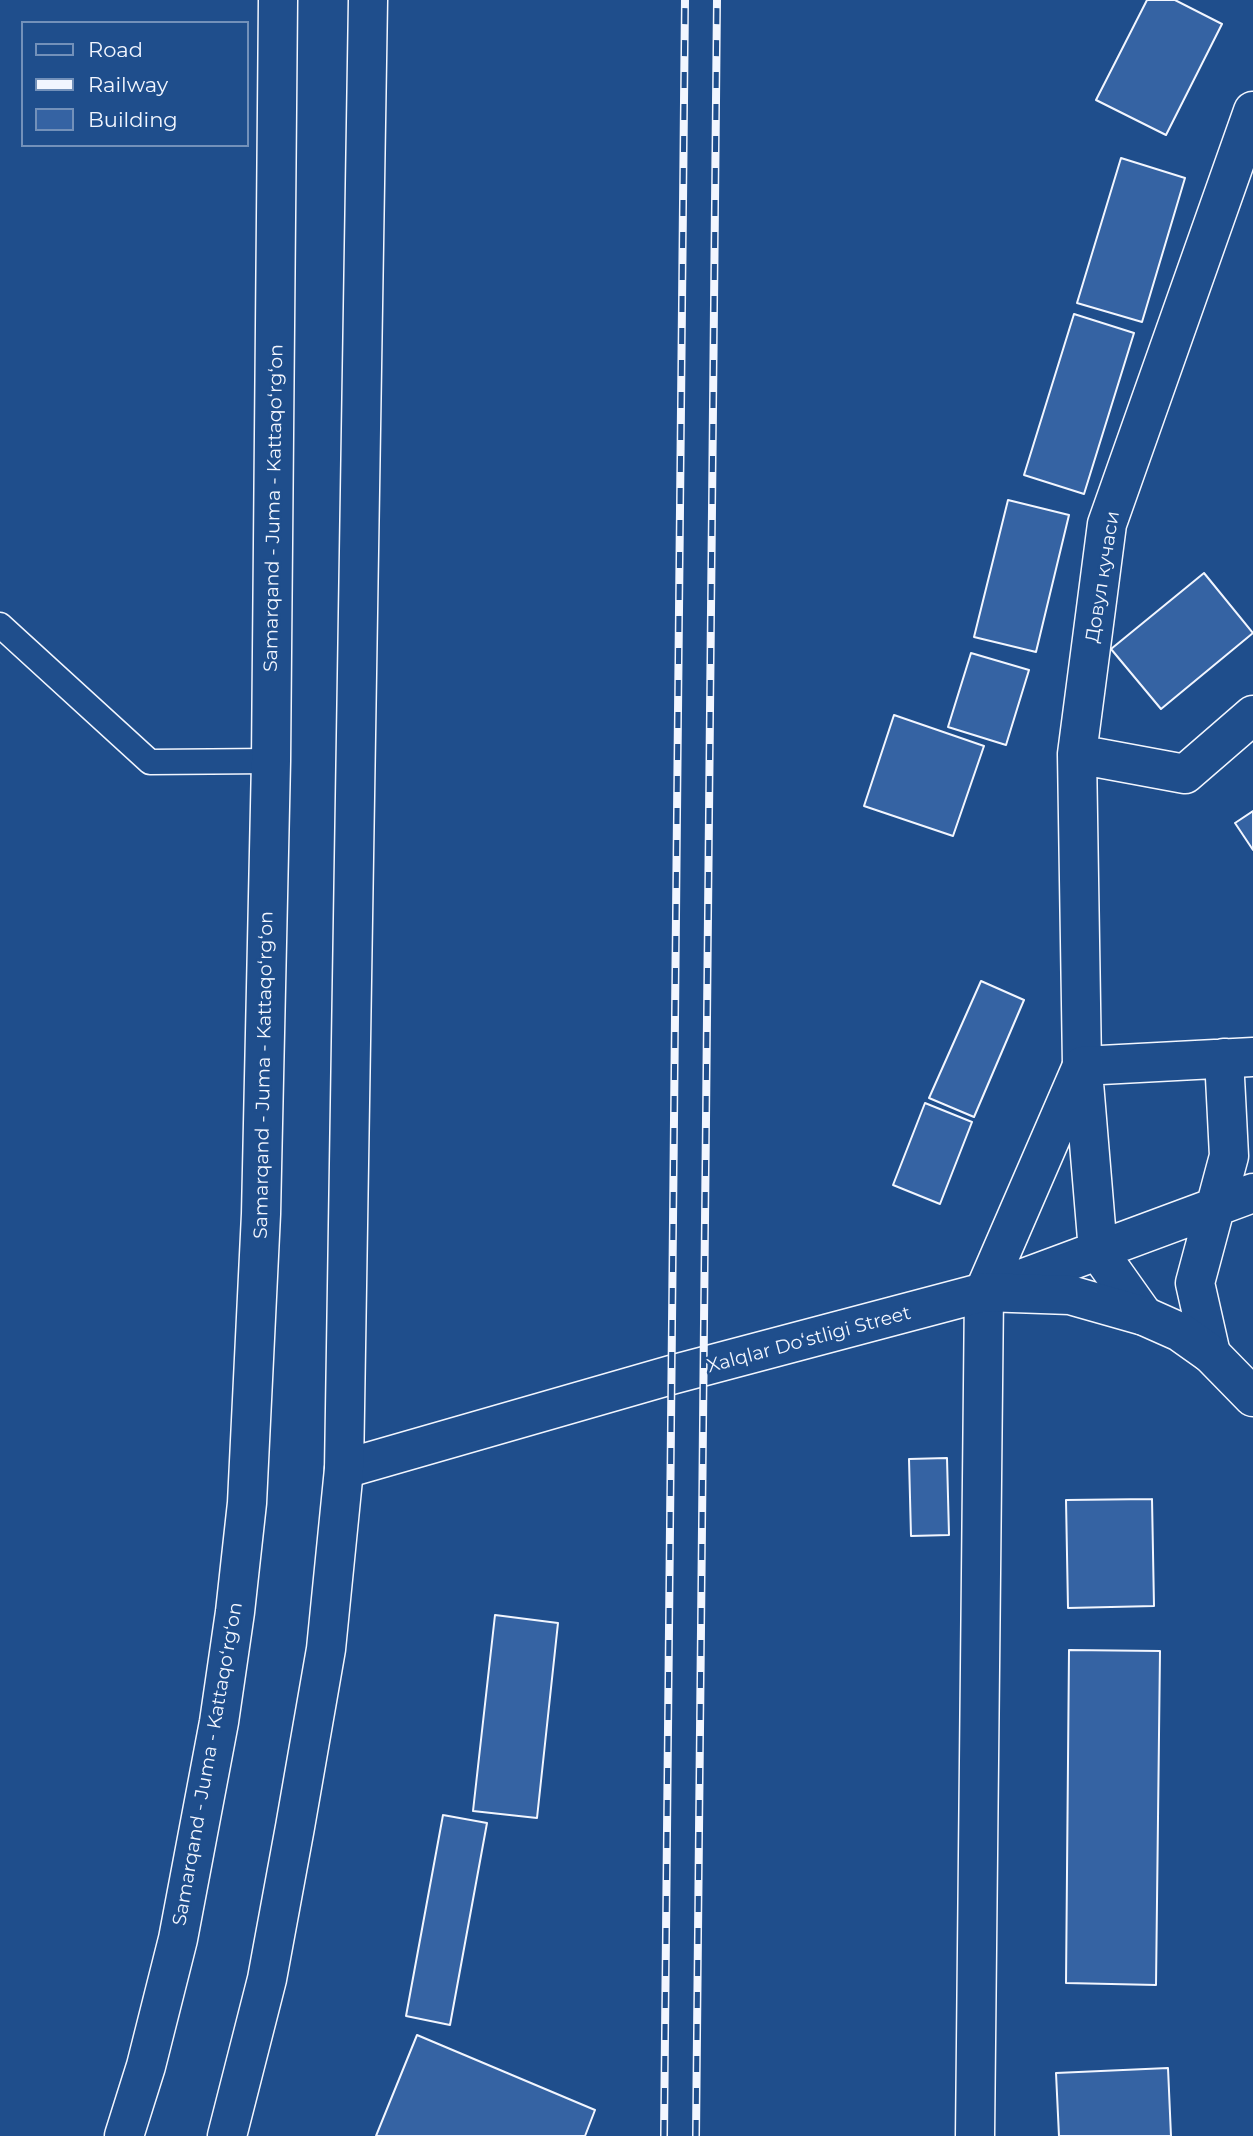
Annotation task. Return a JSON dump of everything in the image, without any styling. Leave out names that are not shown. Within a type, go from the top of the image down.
[{"type":"main road","name":"Samarqand - Juma - Kattaqo‘rg‘on","points":[[124,2136],[146,2066],[178,1939],[219,1722],[236,1612],[247,1503],[260,1228],[271,761],[278,0]]},
{"type":"main road","points":[[227,2136],[267,1979],[295,1827],[326,1649],[344,1469],[360,632],[368,0]]},
{"type":"main road","name":"Довул кучаси","points":[[1098,1251],[1082,1066],[1077,754],[1107,524],[1253,111]]},
{"type":"main road","points":[[1077,754],[1185,774],[1253,715]]},
{"type":"main road","points":[[975,2136],[984,1293],[1082,1066],[1238,1058],[1229,1156],[1195,1283],[1211,1354]]},
{"type":"main road","points":[[984,1293],[1253,1193]]},
{"type":"main road","points":[[1098,1251],[1144,1316]]},
{"type":"main road","name":"Xalqlar Doʻstligi Street","points":[[344,1469],[671,1375],[984,1293],[1070,1295],[1144,1316],[1180,1332],[1211,1354],[1253,1397]]},
{"type":"lane","points":[[0,625],[150,762],[271,761]]},
{"type":"building","points":[[1147,0],[1175,0],[1222,24],[1166,135],[1096,100]]},
{"type":"building","points":[[1121,158],[1185,178],[1142,322],[1077,303]]},
{"type":"building","points":[[1074,314],[1134,333],[1084,494],[1024,475]]},
{"type":"building","points":[[1008,500],[1069,515],[1036,652],[974,637]]},
{"type":"building","points":[[1204,573],[1253,633],[1161,709],[1111,649]]},
{"type":"building","points":[[971,653],[1029,670],[1006,745],[948,727]]},
{"type":"building","points":[[894,715],[984,746],[953,836],[864,806]]},
{"type":"building","points":[[1253,811],[1253,850],[1235,823]]},
{"type":"building","points":[[981,981],[1024,1000],[974,1117],[929,1098]]},
{"type":"building","points":[[925,1103],[972,1122],[940,1204],[893,1185]]},
{"type":"building","points":[[947,1458],[949,1535],[911,1536],[909,1459]]},
{"type":"building","points":[[1152,1499],[1154,1606],[1068,1608],[1066,1500]]},
{"type":"building","points":[[495,1615],[558,1623],[537,1818],[473,1811]]},
{"type":"building","points":[[1069,1650],[1160,1651],[1156,1985],[1066,1983]]},
{"type":"building","points":[[443,1815],[487,1823],[450,2025],[406,2016]]},
{"type":"building","points":[[417,2035],[595,2110],[585,2136],[376,2136]]},
{"type":"building","points":[[1168,2068],[1171,2136],[1059,2136],[1056,2073]]},
{"type":"railway","points":[[664,2136],[685,0]]},
{"type":"railway","points":[[696,2136],[717,0]]}]
